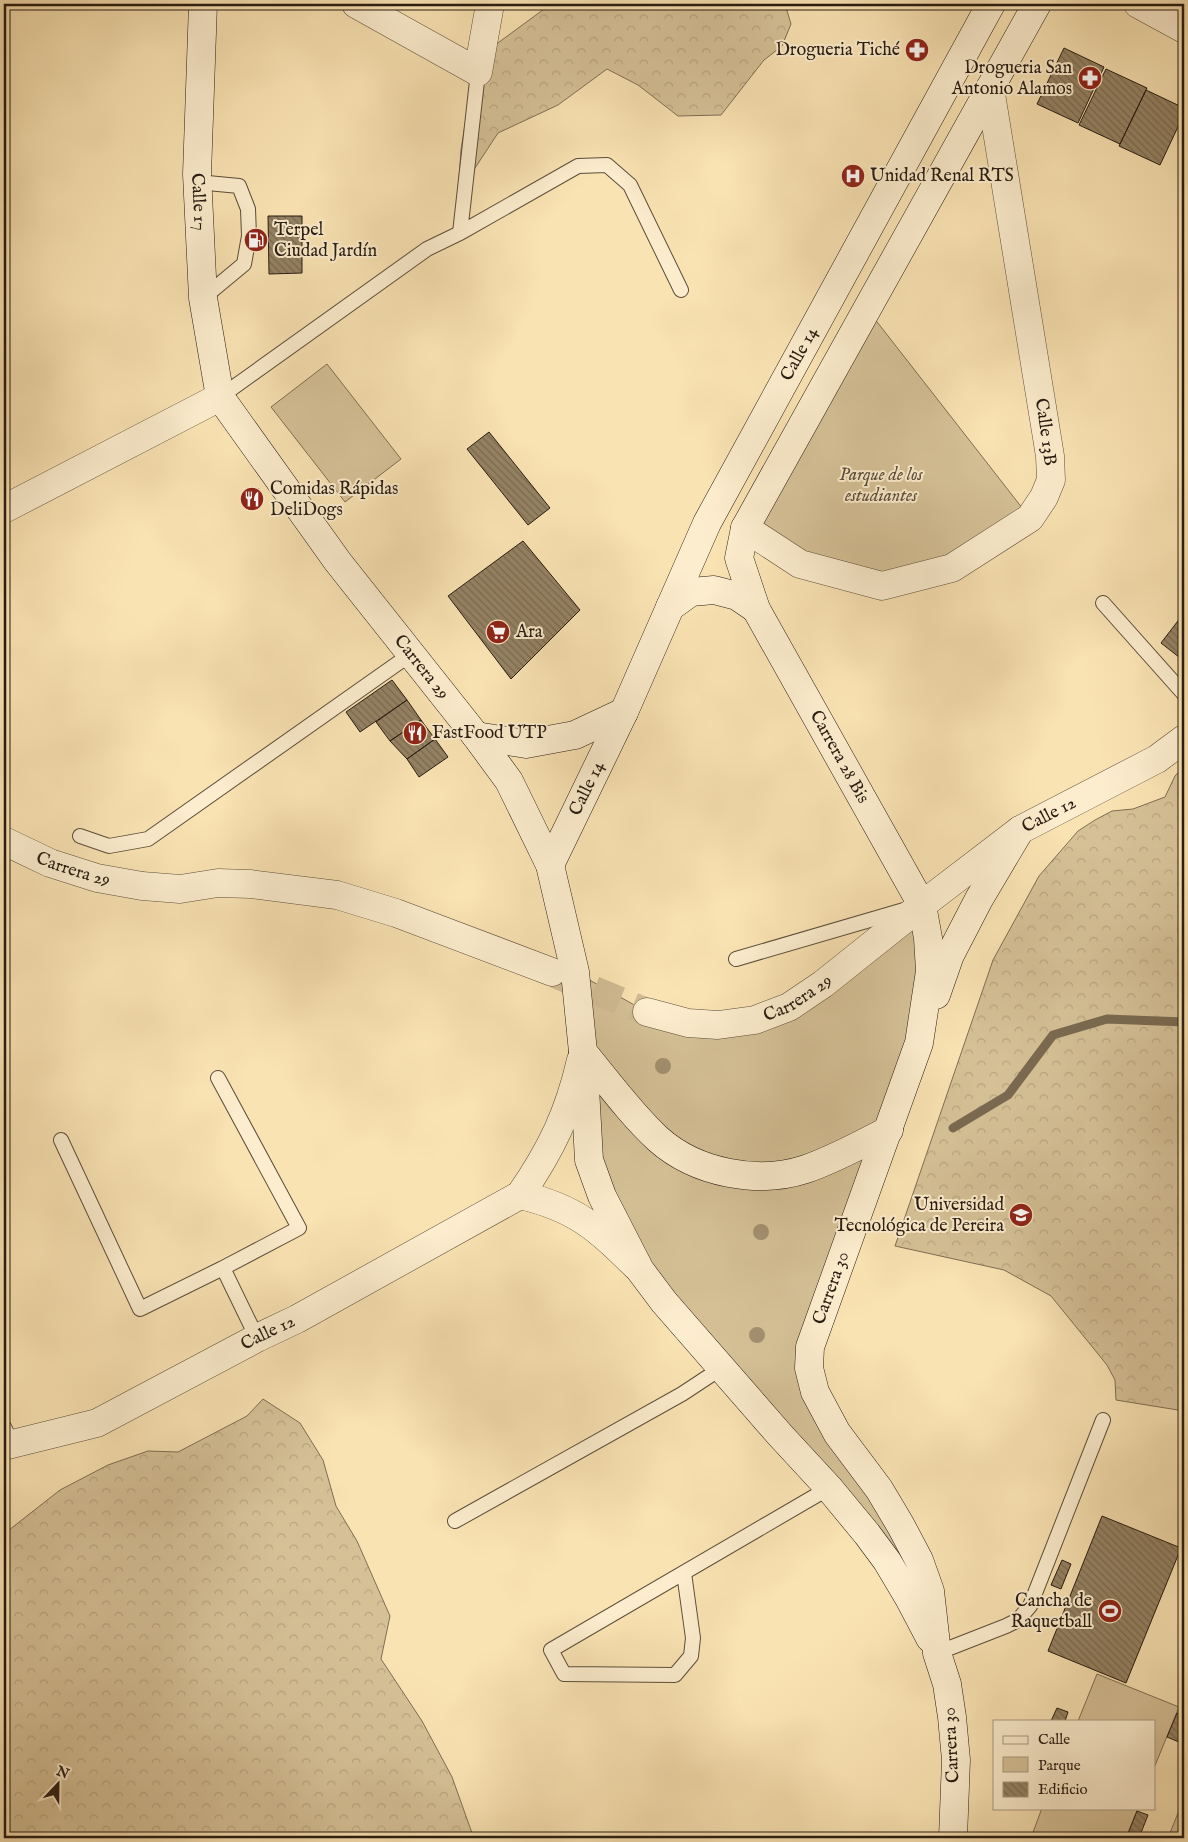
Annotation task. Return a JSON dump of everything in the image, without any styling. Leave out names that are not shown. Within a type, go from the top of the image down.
[{"type":"street","name":"Calle 17","points":[[203,4],[197,182],[203,298],[220,397]]},
{"type":"street","points":[[356,4],[478,72],[490,4]]},
{"type":"street","name":"Calle 14","points":[[550,865],[624,712],[707,523],[991,4]]},
{"type":"street","points":[[745,528],[1037,4]]},
{"type":"street","points":[[1138,4],[1184,29]]},
{"type":"street","name":"Calle 13B","points":[[745,528],[800,564],[882,586],[952,568],[1030,518],[1044,497],[1051,480],[1050,456],[990,88]]},
{"type":"street","points":[[4,509],[220,397]]},
{"type":"street","name":"Carrera 29","points":[[220,397],[338,562],[476,736],[508,781],[550,865],[575,972],[583,1052]]},
{"type":"street","name":"Carrera 28 Bis","points":[[745,528],[739,558],[756,609],[922,904]]},
{"type":"street","name":"Carrera 28 Bis","points":[[670,607],[691,592],[714,590],[737,596],[756,609]]},
{"type":"street","points":[[476,736],[526,744],[576,735],[624,712]]},
{"type":"street","name":"Calle 12","points":[[922,904],[1020,830],[1157,759],[1184,739]]},
{"type":"street","points":[[918,1043],[950,955],[979,898],[1020,830]]},
{"type":"street","name":"Carrera 29","points":[[4,841],[50,863],[98,878],[142,886],[180,889],[218,883],[250,884],[337,895],[396,913],[552,972]]},
{"type":"street","name":"Carrera 29","points":[[648,1012],[688,1023],[718,1025],[755,1020],[789,1007],[823,984],[922,904]]},
{"type":"street","name":"Carrera 30","points":[[922,904],[928,938],[930,971],[918,1043],[889,1130],[810,1347],[809,1368],[815,1392],[837,1433],[879,1489],[919,1560],[930,1591],[937,1653]]},
{"type":"street","points":[[583,1052],[637,1117],[660,1140],[678,1153],[704,1166],[730,1173],[756,1176],[804,1170],[836,1158],[889,1130]]},
{"type":"street","name":"Calle 12","points":[[7,1438],[97,1423],[257,1338],[297,1319],[520,1195],[542,1163],[560,1128],[574,1091],[583,1052]]},
{"type":"street","name":"Carrera 30","points":[[583,1052],[589,1160],[602,1196],[640,1270],[664,1302],[829,1488],[887,1561],[909,1598],[937,1653],[947,1684],[956,1760],[953,1838]]},
{"type":"street","points":[[520,1195],[545,1201],[568,1210],[583,1219],[610,1241],[640,1270]]},
{"type":"lane","points":[[460,233],[478,72]]},
{"type":"lane","points":[[220,397],[315,331],[427,249],[460,233],[578,166],[607,165],[630,185],[681,290]]},
{"type":"lane","points":[[197,182],[238,186],[248,209],[249,236],[244,264],[203,298]]},
{"type":"lane","points":[[1103,604],[1184,694]]},
{"type":"lane","points":[[80,836],[109,846],[148,839],[411,654]]},
{"type":"lane","points":[[736,959],[922,904]]},
{"type":"lane","points":[[61,1140],[140,1309],[299,1228],[218,1078]]},
{"type":"lane","points":[[223,1268],[257,1338]]},
{"type":"lane","points":[[455,1521],[682,1394],[723,1367]]},
{"type":"lane","points":[[937,1653],[1018,1620],[1030,1606],[1103,1420]]},
{"type":"lane","points":[[684,1573],[693,1638],[691,1656],[675,1675],[564,1674],[551,1650],[829,1488]]},
{"type":"green space","points":[[551,4],[785,4],[791,24],[782,46],[764,60],[721,115],[678,116],[638,85],[607,69],[558,105],[498,133],[458,194],[461,150],[474,69],[491,48]]},
{"type":"green space","name":"Parque de los estudiantes","points":[[867,309],[1030,518],[882,586],[745,528]]},
{"type":"green space","points":[[327,364],[401,459],[345,502],[271,407]]},
{"type":"green space","points":[[1184,766],[1184,1411],[1116,1400],[1115,1380],[1107,1365],[1051,1296],[1004,1270],[895,1246],[993,960],[1039,876],[1078,831],[1095,820],[1112,811],[1133,809],[1165,797],[1175,776]]},
{"type":"green space","points":[[922,905],[930,971],[809,1368],[919,1560],[909,1598],[723,1367],[602,1196],[575,972],[647,1012],[755,1020]]},
{"type":"green space","points":[[263,1399],[300,1423],[323,1460],[336,1506],[357,1541],[390,1616],[381,1659],[422,1721],[452,1777],[472,1833],[477,1838],[4,1838],[4,1534],[60,1490],[108,1465],[148,1451],[178,1452],[247,1416]]},
{"type":"green space","points":[[1097,1674],[1179,1707],[1156,1763],[1156,1720],[1078,1720]]},
{"type":"green space","points":[[1184,1798],[1184,1838],[1168,1838]]},
{"type":"green space","points":[[1041,1810],[1137,1810],[1126,1838],[1041,1838],[1032,1835]]},
{"type":"building","points":[[1064,48],[1104,67],[1078,123],[1037,104]]},
{"type":"building","points":[[1106,69],[1147,88],[1120,144],[1079,125]]},
{"type":"building","points":[[1146,90],[1184,108],[1184,114],[1160,165],[1119,146]]},
{"type":"building","points":[[268,216],[302,216],[302,273],[269,274]]},
{"type":"building","points":[[489,432],[550,508],[528,525],[467,449]]},
{"type":"building","points":[[523,541],[580,610],[511,679],[448,596]]},
{"type":"building","points":[[1184,613],[1184,661],[1161,643]]},
{"type":"building","points":[[392,680],[407,700],[360,732],[346,712]]},
{"type":"building","points":[[407,700],[421,720],[390,741],[376,722]]},
{"type":"building","points":[[421,720],[435,739],[407,759],[390,741]]},
{"type":"building","points":[[435,739],[448,757],[419,777],[407,759]]},
{"type":"building","name":"Cancha de Raquetball","points":[[1102,1516],[1181,1548],[1126,1683],[1048,1651]]},
{"type":"building","points":[[1062,1560],[1071,1564],[1061,1589],[1051,1585]]},
{"type":"building","points":[[1057,1708],[1068,1712],[1065,1720],[1051,1720]]},
{"type":"building","points":[[1177,1713],[1184,1716],[1184,1730],[1179,1742],[1167,1737]]},
{"type":"building","points":[[1137,1811],[1148,1815],[1139,1838],[1132,1838],[1127,1836]]},
{"type":"waterway","points":[[953,1128],[1008,1095],[1053,1035],[1107,1019],[1184,1022]]},
{"type":"tunnel","points":[[555,974],[647,1012]]},
{"type":"place","name":"Drogueria Tiché","points":[[917,50]]},
{"type":"place","name":"Drogueria San Antonio Alamos","points":[[1090,78]]},
{"type":"place","name":"Unidad Renal RTS","points":[[853,176]]},
{"type":"place","name":"Terpel Ciudad Jardín","points":[[256,240]]},
{"type":"place","name":"Comidas Rápidas DeliDogs","points":[[252,499]]},
{"type":"place","name":"Ara","points":[[498,632]]},
{"type":"place","name":"FastFood UTP","points":[[415,733]]},
{"type":"place","name":"Universidad Tecnológica de Pereira","points":[[1021,1215]]},
{"type":"place","name":"Cancha de Raquetball","points":[[1110,1611]]}]
